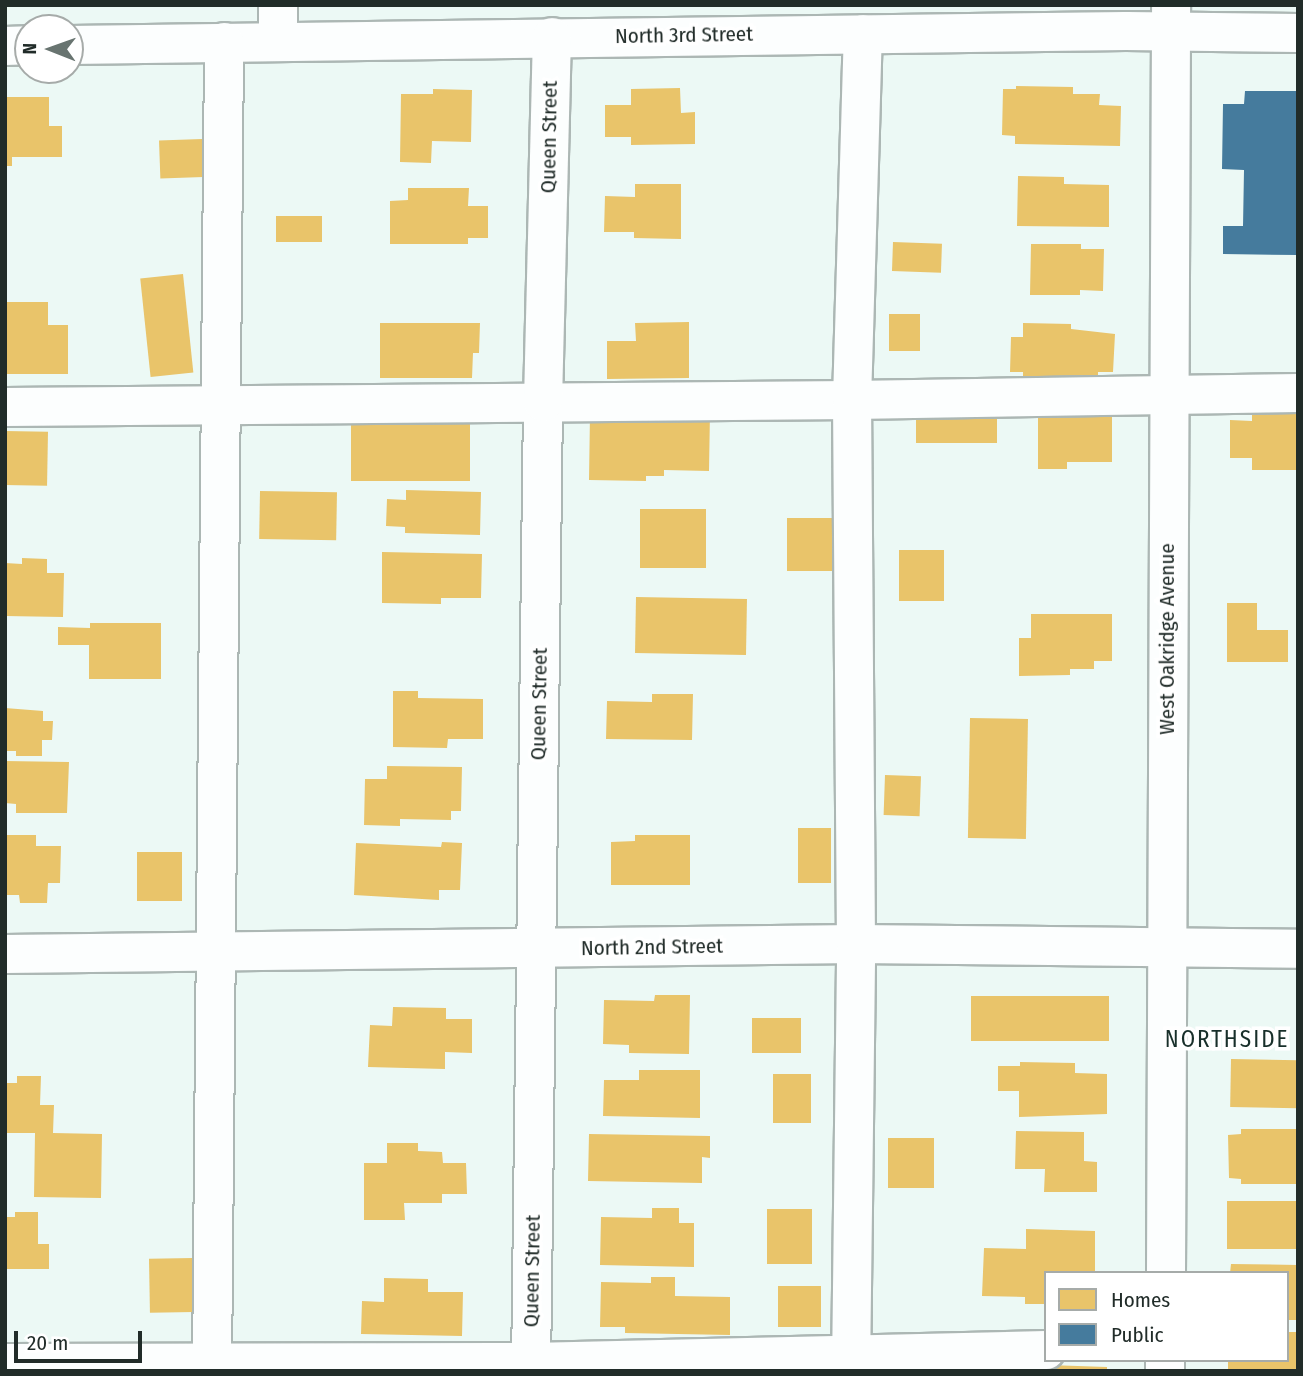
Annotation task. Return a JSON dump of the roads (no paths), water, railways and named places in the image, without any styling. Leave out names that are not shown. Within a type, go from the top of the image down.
[{"type":"street","name":"North 3rd Street","points":[[84,44],[224,42],[278,23],[552,37],[863,34],[1171,18],[1298,33]]},
{"type":"street","name":"West Oakridge Avenue","points":[[1166,1271],[1167,395],[1171,18]]},
{"type":"street","points":[[851,1362],[856,944],[852,400],[863,34]]},
{"type":"street","name":"Queen Street","points":[[531,1366],[543,402],[552,37]]},
{"type":"street","points":[[212,1366],[224,42]]},
{"type":"street","points":[[5,407],[852,400],[1298,393]]},
{"type":"street","name":"North 2nd Street","points":[[5,954],[856,944],[1298,950]]},
{"type":"street","points":[[5,1363],[531,1366],[851,1362],[1044,1350]]},
{"type":"district","name":"NORTHSIDE","points":[[1227,1039]]}]
